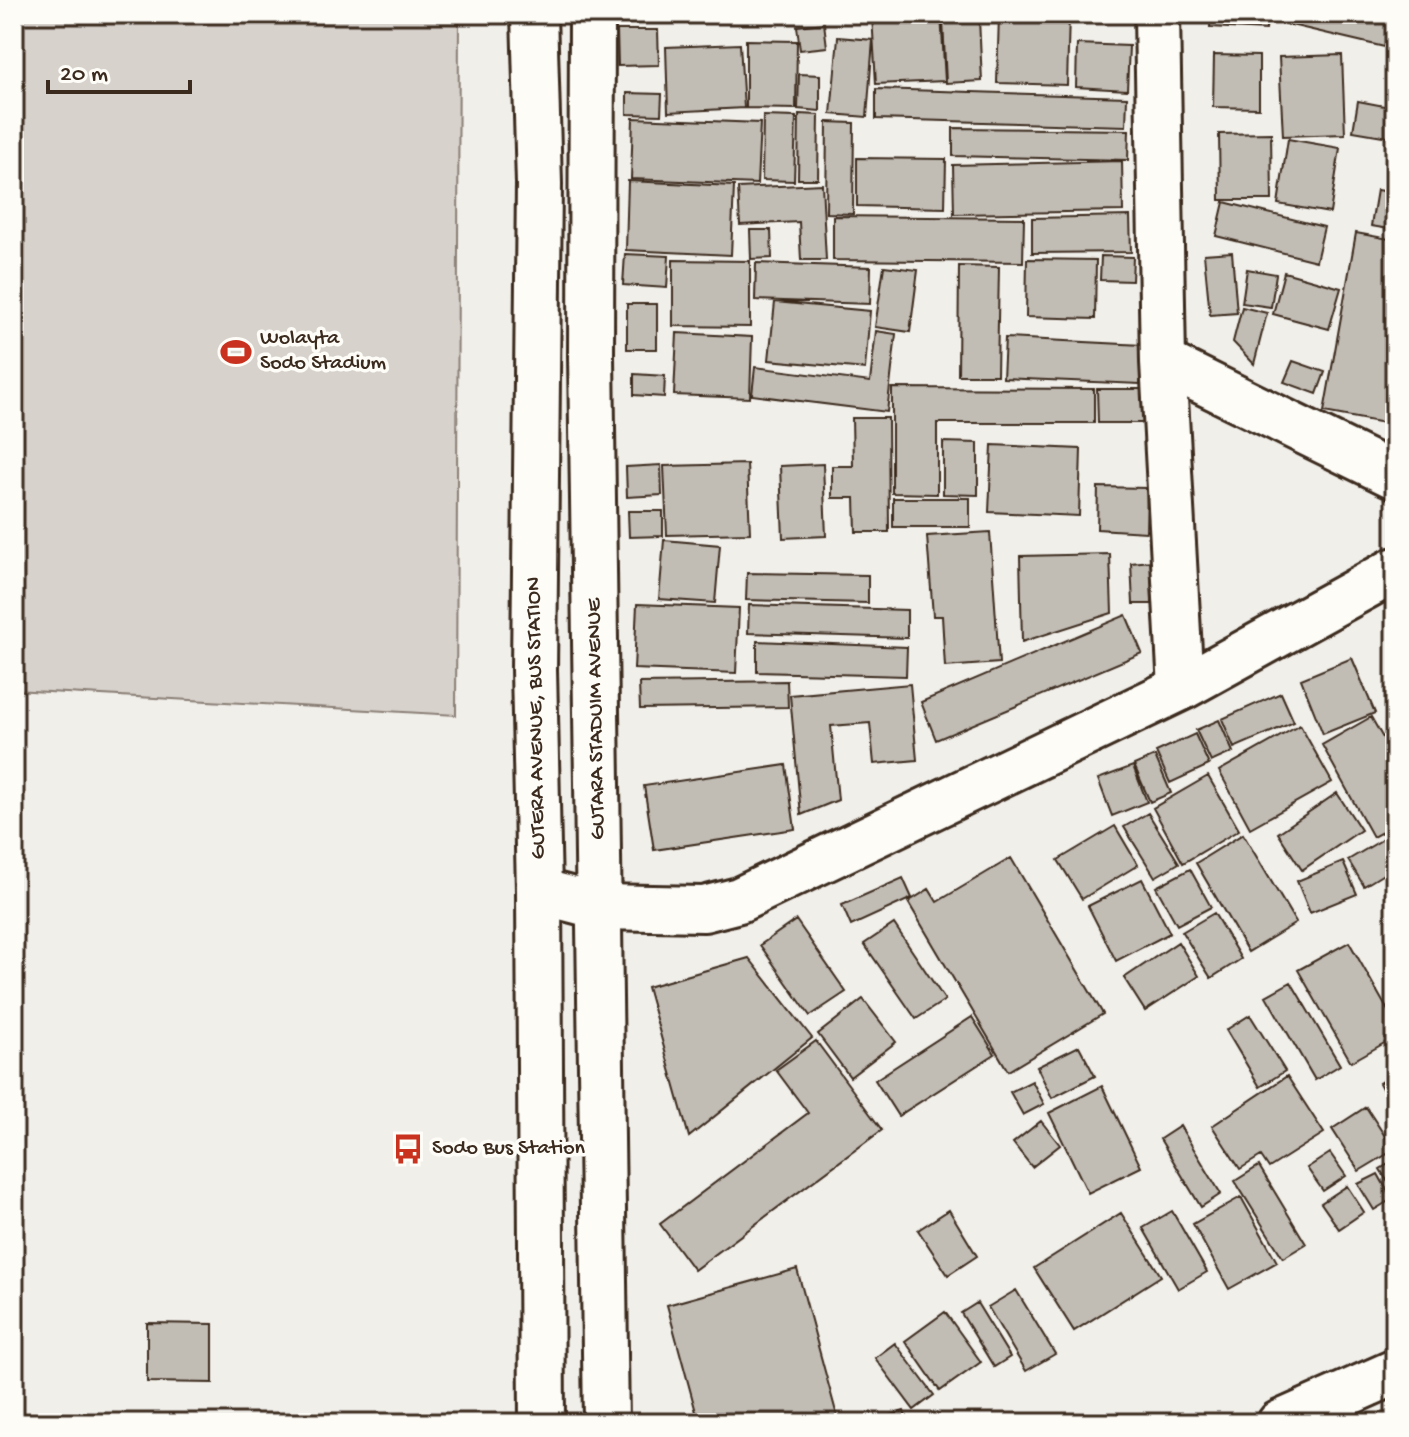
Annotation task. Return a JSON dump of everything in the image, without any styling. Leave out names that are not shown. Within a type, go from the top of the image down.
[{"type":"main road","name":"GUTERA AVENUE, BUS STATION","points":[[534,14],[539,184],[534,654],[539,891],[542,1423]]},
{"type":"main road","name":"GUTARA STADUIM AVENUE","points":[[592,14],[591,356],[606,1423]]},
{"type":"main road","points":[[1157,14],[1163,362],[1181,688]]},
{"type":"main road","points":[[1163,362],[1395,476]]},
{"type":"main road","points":[[539,891],[600,907],[704,909],[739,900],[1181,688],[1395,570]]},
{"type":"main road","points":[[1280,1423],[1395,1372]]},
{"type":"shaded area","name":"Wolayta Sodo Stadium","points":[[14,14],[459,14],[456,715],[14,690]]},
{"type":"building","points":[[941,14],[945,81],[876,84],[872,15]]},
{"type":"building","points":[[999,14],[1069,14],[1067,85],[997,83]]},
{"type":"building","points":[[1211,14],[1267,14],[1266,30],[1210,27]]},
{"type":"building","points":[[1280,14],[1395,14],[1393,49],[1278,22]]},
{"type":"building","points":[[979,19],[982,81],[946,83],[943,20]]},
{"type":"building","points":[[824,23],[827,47],[800,50],[797,26]]},
{"type":"building","points":[[617,30],[658,30],[659,65],[618,66]]},
{"type":"building","points":[[838,37],[873,40],[867,117],[831,114]]},
{"type":"building","points":[[746,40],[797,41],[796,109],[746,108]]},
{"type":"building","points":[[740,44],[744,108],[668,112],[666,47]]},
{"type":"building","points":[[1077,44],[1129,46],[1127,90],[1076,87]]},
{"type":"building","points":[[1214,55],[1259,56],[1259,108],[1213,107]]},
{"type":"building","points":[[1342,55],[1345,134],[1283,136],[1279,57]]},
{"type":"building","points":[[799,74],[820,75],[820,111],[798,109]]},
{"type":"building","points":[[876,89],[1127,97],[1126,126],[876,119]]},
{"type":"building","points":[[627,93],[662,94],[661,115],[627,114]]},
{"type":"building","points":[[1358,101],[1395,108],[1395,138],[1353,131]]},
{"type":"building","points":[[799,114],[819,115],[818,179],[798,179]]},
{"type":"building","points":[[763,116],[796,117],[794,181],[762,180]]},
{"type":"building","points":[[633,118],[760,123],[757,184],[631,179]]},
{"type":"building","points":[[827,122],[854,123],[853,214],[826,213]]},
{"type":"building","points":[[953,128],[1129,130],[1128,160],[953,156]]},
{"type":"building","points":[[1271,133],[1272,200],[1220,200],[1219,134]]},
{"type":"building","points":[[1288,139],[1340,148],[1330,213],[1278,204]]},
{"type":"building","points":[[857,158],[946,159],[945,208],[857,206]]},
{"type":"building","points":[[1122,161],[1123,211],[954,214],[953,165]]},
{"type":"building","points":[[628,181],[734,186],[731,255],[626,250]]},
{"type":"building","points":[[822,184],[826,260],[801,260],[799,222],[740,225],[738,188]]},
{"type":"building","points":[[1377,190],[1395,193],[1395,230],[1371,226]]},
{"type":"building","points":[[1224,202],[1324,227],[1316,261],[1216,236]]},
{"type":"building","points":[[833,216],[1024,218],[1023,262],[833,260]]},
{"type":"building","points":[[1130,216],[1131,252],[1032,253],[1032,218]]},
{"type":"building","points":[[750,230],[771,230],[772,258],[751,259]]},
{"type":"building","points":[[1356,233],[1395,240],[1395,425],[1324,412]]},
{"type":"building","points":[[1232,252],[1237,313],[1210,315],[1204,254]]},
{"type":"building","points":[[625,254],[669,256],[667,288],[623,285]]},
{"type":"building","points":[[1101,256],[1133,257],[1132,281],[1100,280]]},
{"type":"building","points":[[1027,259],[1096,260],[1095,319],[1026,317]]},
{"type":"building","points":[[673,260],[750,261],[750,327],[673,326]]},
{"type":"building","points":[[756,263],[871,267],[870,304],[755,300]]},
{"type":"building","points":[[884,266],[918,270],[910,332],[875,327]]},
{"type":"building","points":[[959,266],[999,267],[997,375],[958,375]]},
{"type":"building","points":[[1247,269],[1276,274],[1271,307],[1242,303]]},
{"type":"building","points":[[1284,272],[1341,288],[1329,329],[1273,314]]},
{"type":"building","points":[[775,302],[870,311],[865,369],[769,360]]},
{"type":"building","points":[[627,304],[657,304],[657,349],[627,349]]},
{"type":"building","points":[[1242,307],[1267,313],[1254,364],[1233,342]]},
{"type":"building","points":[[876,331],[896,334],[887,412],[752,395],[755,367],[870,382]]},
{"type":"building","points":[[677,333],[752,337],[750,398],[674,395]]},
{"type":"building","points":[[1005,338],[1142,345],[1140,384],[1003,378]]},
{"type":"building","points":[[1293,361],[1325,372],[1317,394],[1284,382]]},
{"type":"building","points":[[634,374],[665,376],[664,397],[634,395]]},
{"type":"building","points":[[892,388],[1094,389],[1094,423],[937,423],[937,494],[892,493]]},
{"type":"building","points":[[1097,389],[1144,389],[1145,423],[1098,423]]},
{"type":"building","points":[[852,418],[888,418],[889,532],[856,532],[855,498],[832,498],[832,466],[853,466]]},
{"type":"building","points":[[943,442],[978,443],[978,495],[943,494]]},
{"type":"building","points":[[992,445],[1081,449],[1079,516],[989,512]]},
{"type":"building","points":[[747,464],[750,533],[667,535],[664,466]]},
{"type":"building","points":[[823,464],[826,536],[783,538],[780,466]]},
{"type":"building","points":[[661,465],[662,495],[627,497],[626,467]]},
{"type":"building","points":[[1098,487],[1147,488],[1146,532],[1097,529]]},
{"type":"building","points":[[893,498],[970,498],[970,527],[893,527]]},
{"type":"building","points":[[628,511],[663,511],[663,536],[629,537]]},
{"type":"building","points":[[990,532],[999,663],[945,667],[942,616],[933,616],[927,536]]},
{"type":"building","points":[[664,540],[720,545],[715,603],[659,599]]},
{"type":"building","points":[[1110,554],[1112,613],[1022,642],[1020,556]]},
{"type":"building","points":[[1151,561],[1152,604],[1133,604],[1131,563]]},
{"type":"building","points":[[747,573],[868,575],[868,603],[746,600]]},
{"type":"building","points":[[637,604],[739,608],[736,673],[634,669]]},
{"type":"building","points":[[749,605],[907,610],[907,638],[748,633]]},
{"type":"building","points":[[1126,615],[1142,653],[936,740],[921,702]]},
{"type":"building","points":[[757,641],[907,647],[906,676],[757,672]]},
{"type":"building","points":[[1352,658],[1375,713],[1323,734],[1301,679]]},
{"type":"building","points":[[787,681],[788,707],[640,709],[639,683]]},
{"type":"building","points":[[910,684],[917,760],[874,764],[870,723],[831,726],[838,800],[801,815],[790,695]]},
{"type":"building","points":[[1281,693],[1294,722],[1234,748],[1222,719]]},
{"type":"building","points":[[1371,717],[1395,759],[1395,825],[1373,837],[1322,745]]},
{"type":"building","points":[[1219,720],[1233,752],[1211,762],[1196,730]]},
{"type":"building","points":[[1300,725],[1332,782],[1250,828],[1219,771]]},
{"type":"building","points":[[1195,734],[1209,765],[1170,783],[1156,752]]},
{"type":"building","points":[[1155,756],[1171,793],[1150,802],[1134,765]]},
{"type":"building","points":[[786,765],[795,829],[654,850],[644,786]]},
{"type":"building","points":[[1133,766],[1147,802],[1112,816],[1098,779]]},
{"type":"building","points":[[1208,776],[1239,830],[1183,863],[1153,808]]},
{"type":"building","points":[[1337,793],[1361,830],[1302,870],[1278,833]]},
{"type":"building","points":[[1148,813],[1179,863],[1155,877],[1124,827]]},
{"type":"building","points":[[1115,826],[1138,865],[1082,899],[1058,860]]},
{"type":"building","points":[[1395,832],[1395,867],[1364,886],[1348,860]]},
{"type":"building","points":[[1243,834],[1296,923],[1248,952],[1196,863]]},
{"type":"building","points":[[1011,858],[1103,1014],[1008,1071],[908,902],[929,889],[937,902]]},
{"type":"building","points":[[1343,862],[1357,894],[1310,913],[1297,881]]},
{"type":"building","points":[[1190,869],[1211,907],[1177,925],[1156,887]]},
{"type":"building","points":[[903,878],[912,898],[851,926],[842,905]]},
{"type":"building","points":[[1142,879],[1170,933],[1116,961],[1088,906]]},
{"type":"building","points":[[1214,913],[1241,959],[1211,978],[1182,932]]},
{"type":"building","points":[[796,920],[846,992],[810,1016],[760,945]]},
{"type":"building","points":[[894,924],[945,1000],[916,1019],[864,944]]},
{"type":"building","points":[[1178,942],[1199,976],[1145,1011],[1124,978]]},
{"type":"building","points":[[1349,942],[1395,1023],[1395,1037],[1351,1062],[1298,970]]},
{"type":"building","points":[[749,958],[812,1038],[689,1137],[647,987]]},
{"type":"building","points":[[1291,982],[1340,1065],[1315,1080],[1266,996]]},
{"type":"building","points":[[863,999],[896,1042],[850,1077],[818,1034]]},
{"type":"building","points":[[1250,1015],[1285,1071],[1260,1087],[1226,1030]]},
{"type":"building","points":[[972,1017],[995,1054],[898,1116],[875,1080]]},
{"type":"building","points":[[816,1041],[882,1130],[694,1270],[660,1224],[808,1113],[776,1070]]},
{"type":"building","points":[[1079,1046],[1095,1076],[1052,1098],[1037,1067]]},
{"type":"building","points":[[1395,1074],[1395,1113],[1379,1083]]},
{"type":"building","points":[[1287,1076],[1324,1133],[1269,1168],[1261,1156],[1240,1169],[1212,1126]]},
{"type":"building","points":[[1032,1081],[1044,1104],[1023,1115],[1010,1092]]},
{"type":"building","points":[[1102,1086],[1141,1167],[1088,1193],[1049,1113]]},
{"type":"building","points":[[1366,1107],[1394,1150],[1359,1171],[1332,1129]]},
{"type":"building","points":[[1041,1121],[1060,1145],[1032,1167],[1013,1143]]},
{"type":"building","points":[[1180,1126],[1221,1194],[1201,1207],[1160,1139]]},
{"type":"building","points":[[1330,1153],[1346,1176],[1323,1191],[1307,1168]]},
{"type":"building","points":[[1395,1160],[1395,1194],[1380,1169]]},
{"type":"building","points":[[1259,1166],[1306,1244],[1283,1258],[1235,1181]]},
{"type":"building","points":[[1378,1174],[1392,1199],[1374,1210],[1358,1184]]},
{"type":"building","points":[[1347,1186],[1364,1212],[1339,1229],[1321,1203]]},
{"type":"building","points":[[1241,1197],[1277,1262],[1229,1289],[1193,1224]]},
{"type":"building","points":[[949,1210],[977,1256],[948,1275],[918,1230]]},
{"type":"building","points":[[1172,1211],[1207,1272],[1178,1289],[1143,1228]]},
{"type":"building","points":[[1121,1213],[1161,1276],[1074,1331],[1034,1268]]},
{"type":"building","points":[[797,1269],[839,1423],[699,1423],[667,1305]]},
{"type":"building","points":[[1016,1290],[1055,1354],[1026,1371],[988,1307]]},
{"type":"building","points":[[977,1303],[1010,1357],[994,1367],[961,1313]]},
{"type":"building","points":[[945,1312],[981,1362],[940,1391],[905,1341]]},
{"type":"building","points":[[147,1323],[213,1324],[213,1383],[147,1382]]},
{"type":"building","points":[[895,1343],[934,1395],[914,1410],[875,1358]]},
{"type":"building","points":[[904,1411],[908,1423],[867,1423]]},
{"type":"place","name":"Wolayta Sodo Stadium","points":[[236,352]]},
{"type":"place","name":"Sodo Bus Station","points":[[408,1149]]}]
